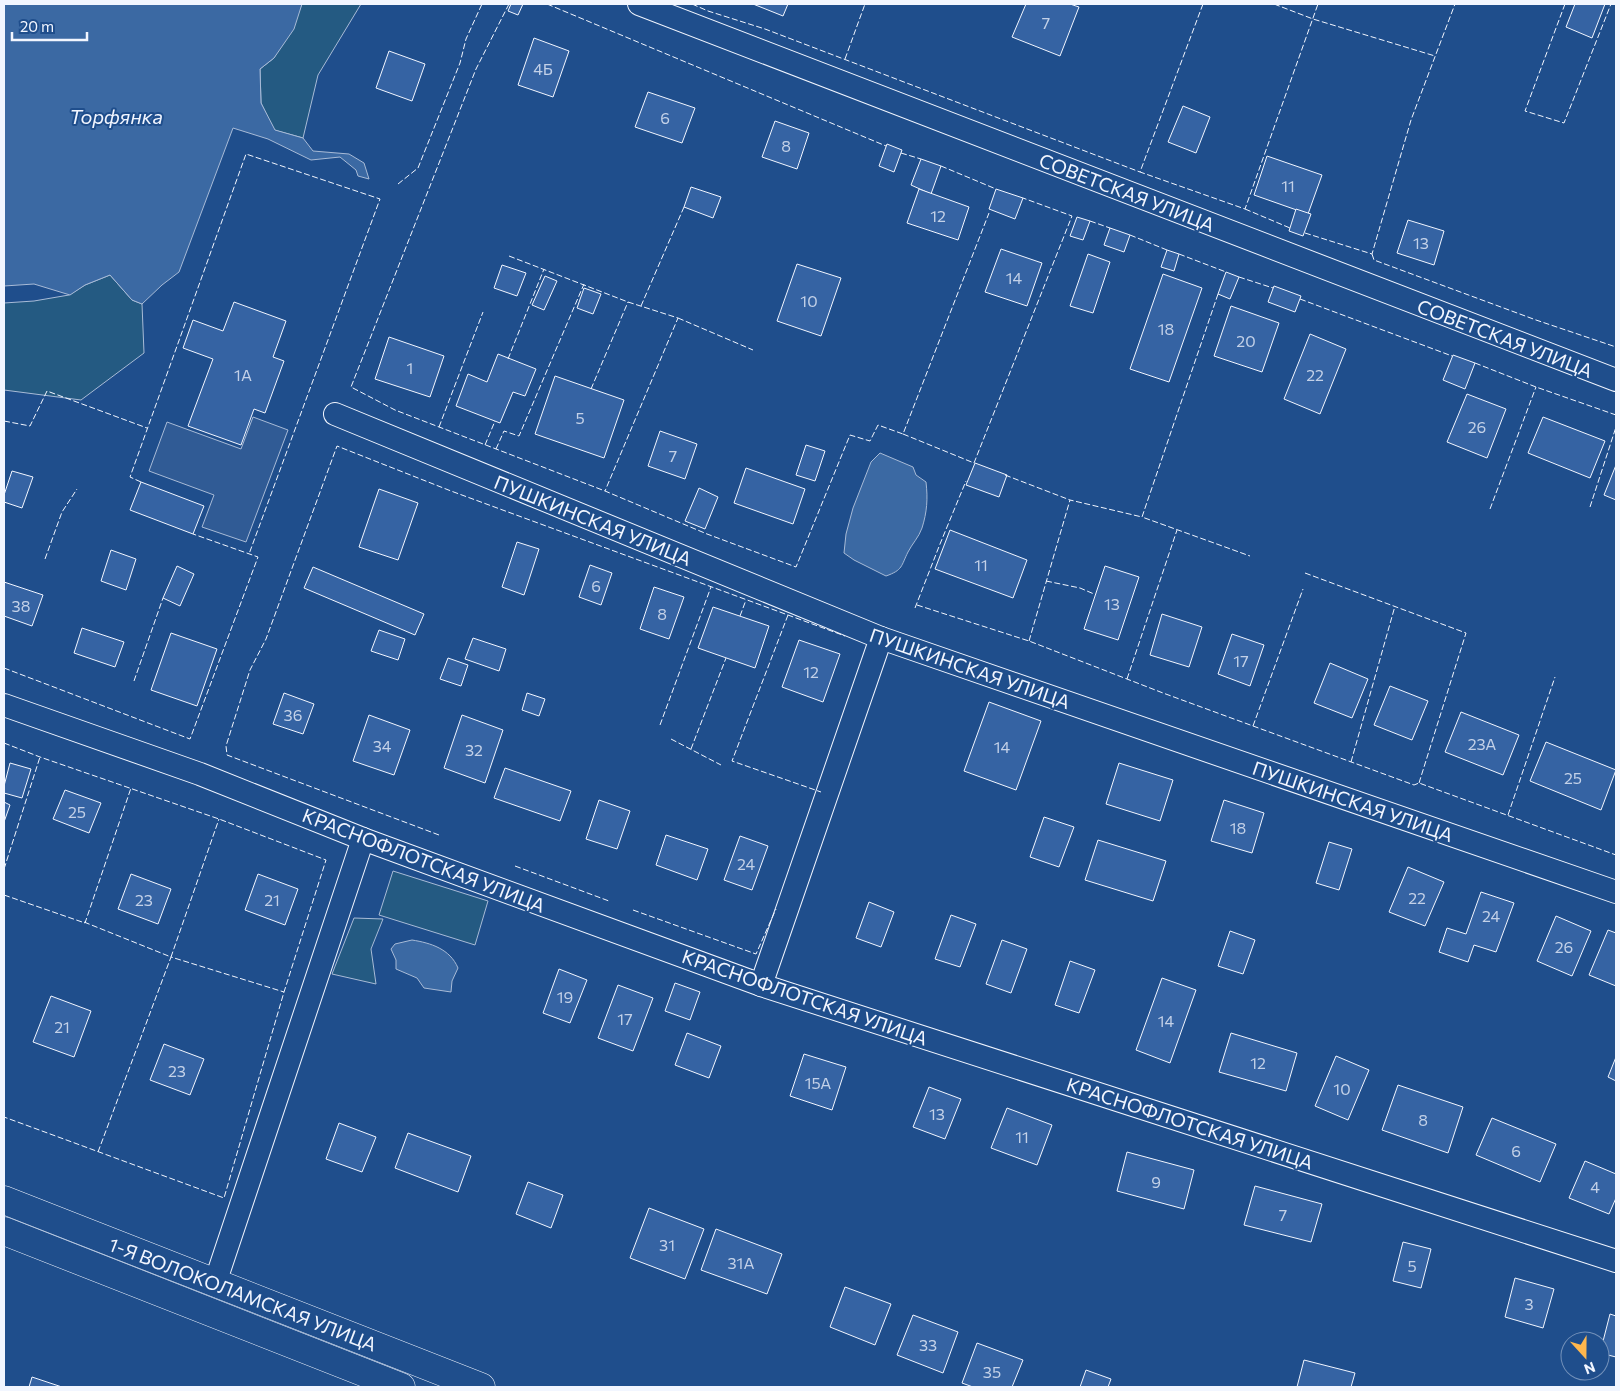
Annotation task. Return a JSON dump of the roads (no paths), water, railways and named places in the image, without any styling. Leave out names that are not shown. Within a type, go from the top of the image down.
[{"type":"main road","name":"1-Я ВОЛОКОЛАМСКАЯ УЛИЦА","points":[[4,1200],[481,1387]]},
{"type":"main road","name":"1-Я ВОЛОКОЛАМСКАЯ УЛИЦА","points":[[4,1231],[401,1387]]},
{"type":"street","name":"СОВЕТСКАЯ УЛИЦА","points":[[639,4],[1616,380]]},
{"type":"street","name":"ПУШКИНСКАЯ УЛИЦА","points":[[336,414],[881,638],[1616,892]]},
{"type":"street","points":[[761,984],[881,638]]},
{"type":"street","name":"КРАСНОФЛОТСКАЯ УЛИЦА","points":[[4,705],[200,774],[363,839],[761,984],[1616,1261]]},
{"type":"street","points":[[215,1283],[363,839]]},
{"type":"water","name":"Торфянка","points":[[4,4],[302,4],[294,29],[274,58],[260,69],[261,103],[275,130],[303,138],[313,151],[349,154],[364,163],[369,179],[358,176],[356,170],[340,157],[311,160],[268,139],[233,128],[179,272],[142,304],[132,300],[110,275],[85,285],[70,295],[34,284],[4,286]]},
{"type":"water","points":[[880,453],[913,467],[916,475],[926,482],[927,494],[926,511],[921,531],[901,567],[896,572],[886,576],[844,553],[846,534],[853,508],[871,462]]},
{"type":"water","points":[[412,940],[439,948],[455,961],[458,968],[452,981],[451,992],[424,988],[417,978],[396,969],[396,960],[391,949],[395,944]]}]
